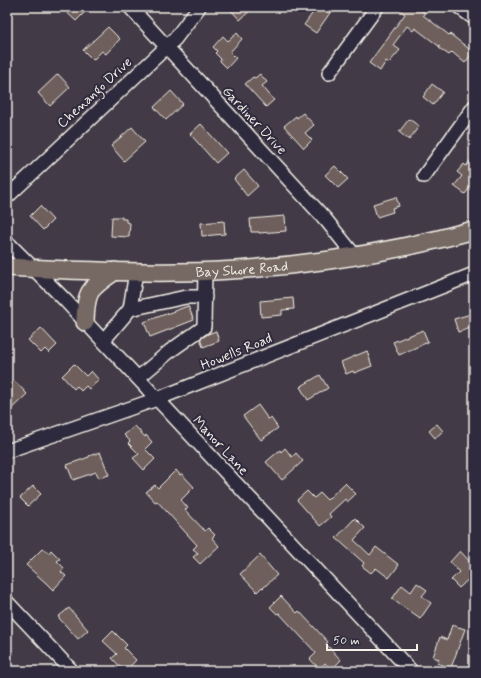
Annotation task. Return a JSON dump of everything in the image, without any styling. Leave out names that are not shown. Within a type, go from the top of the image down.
[{"type":"main road","name":"Bay Shore Road","points":[[7,268],[178,272],[292,264],[355,256],[416,244],[474,230]]},
{"type":"main road","points":[[85,322],[86,305],[89,292],[115,271]]},
{"type":"street","name":"Gardiner Drive","points":[[130,7],[320,214],[355,256]]},
{"type":"street","name":"Chenango Drive","points":[[7,197],[175,39],[198,7]]},
{"type":"street","points":[[329,73],[378,7]]},
{"type":"street","points":[[459,7],[474,18]]},
{"type":"street","points":[[424,176],[474,107]]},
{"type":"street","name":"Manor Lane","points":[[7,242],[138,378],[411,671]]},
{"type":"street","points":[[138,378],[170,351],[204,327],[205,271]]},
{"type":"street","points":[[102,341],[130,309],[136,272]]},
{"type":"street","name":"Howells Road","points":[[7,451],[157,399],[474,274]]},
{"type":"street","points":[[130,309],[186,297],[205,297]]},
{"type":"street","points":[[7,602],[72,671]]},
{"type":"building","points":[[61,7],[80,7],[85,12],[76,21]]},
{"type":"building","points":[[228,7],[254,7],[240,20]]},
{"type":"building","points":[[317,7],[334,7],[316,33],[304,25]]},
{"type":"building","points":[[396,7],[417,7],[425,13],[423,15],[473,52],[465,63],[452,52],[449,55],[439,48],[440,47],[415,28],[413,31],[407,26],[393,45],[400,50],[389,63],[386,61],[380,71],[369,63],[405,14]]},
{"type":"building","points":[[108,27],[120,39],[106,54],[102,51],[93,60],[83,50]]},
{"type":"building","points":[[237,33],[242,39],[230,52],[236,58],[227,68],[220,61],[221,59],[215,53],[217,51],[213,47],[223,36],[228,41]]},
{"type":"building","points":[[58,74],[70,87],[50,106],[38,93]]},
{"type":"building","points":[[260,74],[267,82],[262,86],[274,100],[266,107],[245,84],[253,77],[255,78]]},
{"type":"building","points":[[432,84],[443,92],[433,105],[423,97]]},
{"type":"building","points":[[171,91],[183,104],[166,120],[154,107]]},
{"type":"building","points":[[303,113],[314,125],[305,133],[312,140],[304,148],[284,126],[296,116],[297,118]]},
{"type":"building","points":[[409,119],[419,126],[409,140],[399,132]]},
{"type":"building","points":[[201,124],[227,153],[216,163],[190,134]]},
{"type":"building","points":[[132,127],[145,142],[124,161],[111,146]]},
{"type":"building","points":[[474,156],[474,182],[465,194],[454,186],[462,176],[457,172],[464,164],[466,166]]},
{"type":"building","points":[[335,166],[348,179],[338,188],[325,175]]},
{"type":"building","points":[[244,170],[258,186],[247,196],[234,179]]},
{"type":"building","points":[[396,197],[399,206],[392,208],[393,212],[377,217],[373,204]]},
{"type":"building","points":[[40,206],[53,220],[43,230],[30,216]]},
{"type":"building","points":[[285,216],[286,231],[259,233],[251,232],[250,219]]},
{"type":"building","points":[[112,217],[122,217],[122,219],[126,219],[126,222],[130,223],[129,237],[111,236]]},
{"type":"building","points":[[224,221],[225,234],[202,236],[201,223]]},
{"type":"building","points":[[293,298],[294,309],[282,310],[282,315],[261,317],[260,301]]},
{"type":"building","points":[[188,306],[194,320],[150,337],[144,322]]},
{"type":"building","points":[[474,313],[474,327],[458,332],[454,319]]},
{"type":"building","points":[[41,328],[57,345],[49,353],[45,349],[41,353],[28,340]]},
{"type":"building","points":[[423,330],[428,342],[399,355],[393,342]]},
{"type":"building","points":[[216,331],[219,341],[203,347],[200,339]]},
{"type":"building","points":[[367,351],[372,366],[354,373],[353,371],[346,374],[341,362]]},
{"type":"building","points":[[74,364],[86,376],[91,371],[99,380],[89,389],[86,386],[81,391],[77,386],[74,389],[62,376]]},
{"type":"building","points":[[320,375],[328,388],[308,400],[300,387]]},
{"type":"building","points":[[14,380],[27,394],[7,413],[7,387]]},
{"type":"building","points":[[258,405],[268,419],[271,418],[278,428],[261,440],[243,416]]},
{"type":"building","points":[[437,424],[443,431],[435,438],[429,431]]},
{"type":"building","points":[[135,426],[152,442],[145,449],[155,459],[144,470],[133,458],[139,454],[128,443],[130,441],[124,435]]},
{"type":"building","points":[[285,448],[292,457],[296,453],[303,461],[282,480],[266,462],[280,450],[281,452]]},
{"type":"building","points":[[100,452],[109,475],[99,478],[96,472],[73,480],[67,465]]},
{"type":"building","points":[[176,470],[180,475],[182,474],[194,487],[181,500],[188,508],[185,510],[205,531],[208,528],[215,535],[212,538],[219,546],[200,564],[193,557],[198,553],[193,549],[197,545],[157,501],[155,502],[146,492],[155,485],[158,488]]},
{"type":"building","points":[[345,483],[356,494],[347,502],[345,499],[329,514],[331,517],[320,526],[297,500],[307,491],[314,498],[320,493],[327,500]]},
{"type":"building","points":[[33,486],[41,494],[28,506],[20,498]]},
{"type":"building","points":[[355,518],[365,528],[354,540],[370,555],[376,547],[399,565],[389,578],[376,568],[371,573],[362,566],[364,563],[336,538]]},
{"type":"building","points":[[43,548],[49,553],[51,550],[60,559],[57,561],[64,568],[61,572],[66,576],[53,590],[26,565]]},
{"type":"building","points":[[460,551],[474,566],[474,574],[459,588],[451,580],[459,572],[450,562]]},
{"type":"building","points":[[260,555],[277,575],[257,592],[240,574]]},
{"type":"building","points":[[417,583],[427,590],[422,596],[431,603],[420,619],[392,599],[402,585],[411,592]]},
{"type":"building","points":[[281,596],[297,613],[299,611],[328,642],[326,644],[341,660],[331,670],[325,663],[319,669],[310,659],[316,653],[279,613],[277,614],[270,607]]},
{"type":"building","points":[[69,608],[88,630],[78,639],[58,617]]},
{"type":"building","points":[[452,625],[465,629],[451,668],[437,663],[439,659],[433,657],[440,637],[447,640]]},
{"type":"building","points":[[113,631],[127,645],[124,648],[136,660],[126,671],[124,671],[112,658],[117,654],[103,641]]}]
